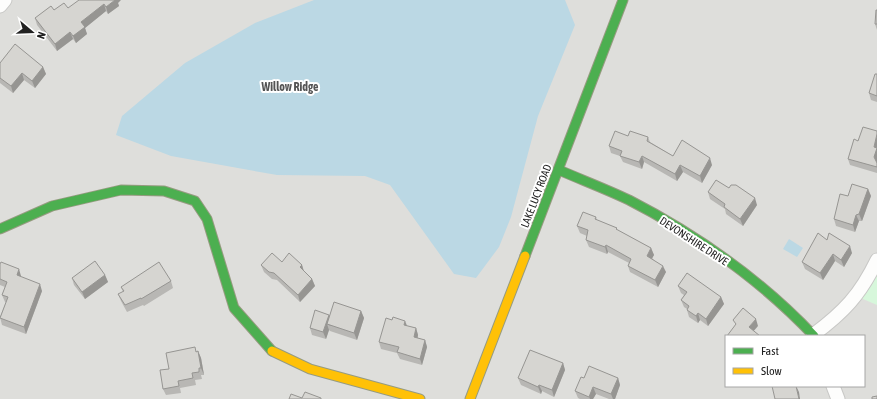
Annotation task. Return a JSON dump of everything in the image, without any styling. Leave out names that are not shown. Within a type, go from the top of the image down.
[{"type":"street","points":[[0,6],[5,0]]},
{"type":"street","name":"LAKE LUCY ROAD","points":[[470,399],[623,0]]},
{"type":"street","name":"DEVONSHIRE DRIVE","points":[[559,170],[639,206],[700,242],[756,282],[798,318],[812,335]]},
{"type":"street","points":[[0,229],[52,206],[121,190],[164,191],[195,201],[208,219],[234,308],[272,351],[310,369],[420,399]]},
{"type":"street","points":[[814,335],[837,317],[865,285],[877,260]]},
{"type":"street","points":[[834,387],[838,399]]},
{"type":"shaded area","points":[[0,0],[877,0],[877,399],[0,399]]},
{"type":"green space","points":[[877,260],[877,305],[856,296]]},
{"type":"water","points":[[314,0],[565,0],[575,25],[538,116],[511,217],[499,247],[476,278],[454,274],[390,185],[365,176],[277,175],[171,156],[116,135],[122,116],[185,63],[255,23]]},
{"type":"water","points":[[789,239],[803,248],[797,257],[783,249]]},
{"type":"building","points":[[79,0],[115,0],[106,7],[104,4],[81,22],[85,27],[73,36],[70,32],[55,44],[35,18],[51,6],[54,10],[64,3],[68,8]]},
{"type":"building","points":[[876,10],[877,24],[875,24]]},
{"type":"building","points":[[15,44],[43,67],[32,81],[22,73],[11,86],[0,78],[0,63]]},
{"type":"building","points":[[875,74],[877,74],[877,96],[869,93]]},
{"type":"building","points":[[863,127],[877,131],[874,147],[877,148],[874,157],[877,167],[848,159],[854,139],[858,141]]},
{"type":"building","points":[[615,131],[628,136],[630,131],[648,137],[647,141],[673,156],[682,140],[710,158],[700,176],[680,165],[675,174],[642,156],[639,162],[620,156],[622,151],[609,146]]},
{"type":"building","points":[[716,180],[729,188],[731,185],[736,185],[755,198],[740,219],[724,207],[725,204],[708,192]]},
{"type":"building","points":[[852,184],[868,189],[859,214],[856,215],[853,225],[834,219],[840,194],[848,196]]},
{"type":"building","points":[[583,212],[596,217],[595,219],[617,228],[616,229],[651,248],[647,256],[663,266],[655,280],[628,266],[631,259],[606,245],[605,247],[586,240],[588,230],[577,226]]},
{"type":"building","points":[[818,233],[827,240],[829,233],[850,246],[841,260],[833,254],[820,273],[802,262]]},
{"type":"building","points":[[272,253],[282,262],[289,253],[302,265],[300,267],[312,279],[298,295],[274,273],[269,272],[261,265]]},
{"type":"building","points":[[95,261],[105,275],[82,292],[72,278]]},
{"type":"building","points":[[1,262],[19,269],[17,275],[40,284],[24,327],[0,318],[8,297],[2,295],[7,282],[0,279]]},
{"type":"building","points":[[159,262],[171,281],[141,299],[125,305],[118,294],[124,291],[121,287]]},
{"type":"building","points":[[687,273],[721,297],[706,319],[698,313],[696,316],[687,310],[689,306],[681,300],[687,292],[678,286]]},
{"type":"building","points":[[334,302],[361,311],[354,333],[327,324]]},
{"type":"building","points":[[743,308],[756,319],[749,327],[759,335],[728,335],[736,324],[733,320]]},
{"type":"building","points":[[315,310],[329,315],[323,332],[310,328]]},
{"type":"building","points":[[393,317],[405,321],[404,325],[416,328],[414,337],[425,340],[420,359],[397,352],[399,347],[379,342],[386,318],[392,320]]},
{"type":"building","points":[[195,347],[196,352],[198,351],[201,368],[199,368],[199,372],[192,373],[193,378],[178,381],[179,386],[163,389],[160,370],[169,369],[166,353]]},
{"type":"building","points":[[530,350],[563,363],[552,390],[539,385],[538,387],[518,378]]},
{"type":"building","points":[[589,366],[618,378],[611,394],[593,387],[589,397],[575,391],[581,377],[584,378]]},
{"type":"building","points":[[772,387],[796,387],[799,399],[775,399]]},
{"type":"building","points":[[305,392],[321,399],[289,399],[291,394],[302,398]]},
{"type":"building","points":[[877,396],[877,399],[872,399],[872,397]]},
{"type":"traffic: fast","points":[[525,256],[623,0]]},
{"type":"traffic: fast","points":[[559,170],[629,200],[679,228],[727,260],[750,278],[772,296],[813,335]]},
{"type":"traffic: fast","points":[[0,229],[52,206],[121,190],[164,191],[195,201],[207,219],[234,308],[272,351]]},
{"type":"traffic: slow","points":[[470,399],[525,256]]},
{"type":"traffic: slow","points":[[272,351],[310,369],[420,399]]},
{"type":"district","name":"Willow Ridge","points":[[290,87]]}]
